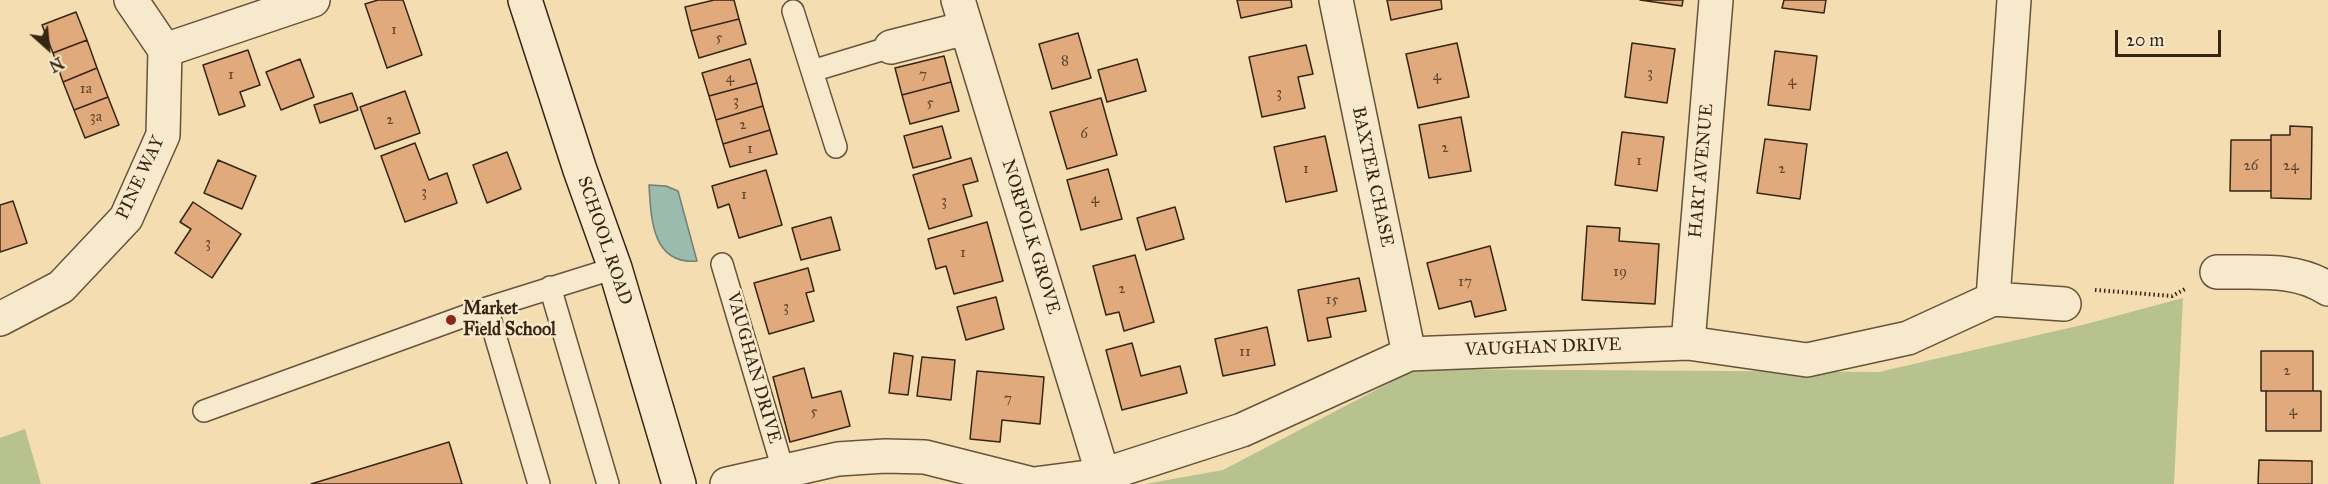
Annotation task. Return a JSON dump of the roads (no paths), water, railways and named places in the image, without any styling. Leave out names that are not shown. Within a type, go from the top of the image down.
[{"type":"street","points":[[131,0],[165,50],[313,0]]},
{"type":"street","name":"SCHOOL ROAD","points":[[525,0],[580,170],[615,268],[679,484]]},
{"type":"street","name":"BAXTER CHASE","points":[[1336,0],[1409,354]]},
{"type":"street","name":"HART AVENUE","points":[[1688,343],[1716,0]]},
{"type":"street","points":[[2014,0],[1993,298],[2064,304]]},
{"type":"street","points":[[891,47],[962,14]]},
{"type":"street","name":"NORFOLK GROVE","points":[[962,14],[1103,475]]},
{"type":"street","name":"PINE WAY","points":[[0,319],[61,287],[126,218],[163,135],[165,50]]},
{"type":"street","points":[[2217,272],[2288,273],[2307,277],[2328,289]]},
{"type":"street","name":"VAUGHAN DRIVE","points":[[727,484],[838,459],[885,456],[926,457],[1033,484],[1103,475],[1242,430],[1409,354],[1688,343],[1807,360],[1908,338],[1993,298]]},
{"type":"lane","points":[[793,11],[837,147]]},
{"type":"lane","points":[[812,71],[891,47]]},
{"type":"lane","name":"VAUGHAN DRIVE","points":[[722,264],[784,473]]},
{"type":"lane","points":[[204,411],[550,286],[615,268]]},
{"type":"lane","points":[[550,286],[608,484]]},
{"type":"lane","points":[[487,308],[539,484]]},
{"type":"place","name":"Market Field School","points":[[451,320]]}]
